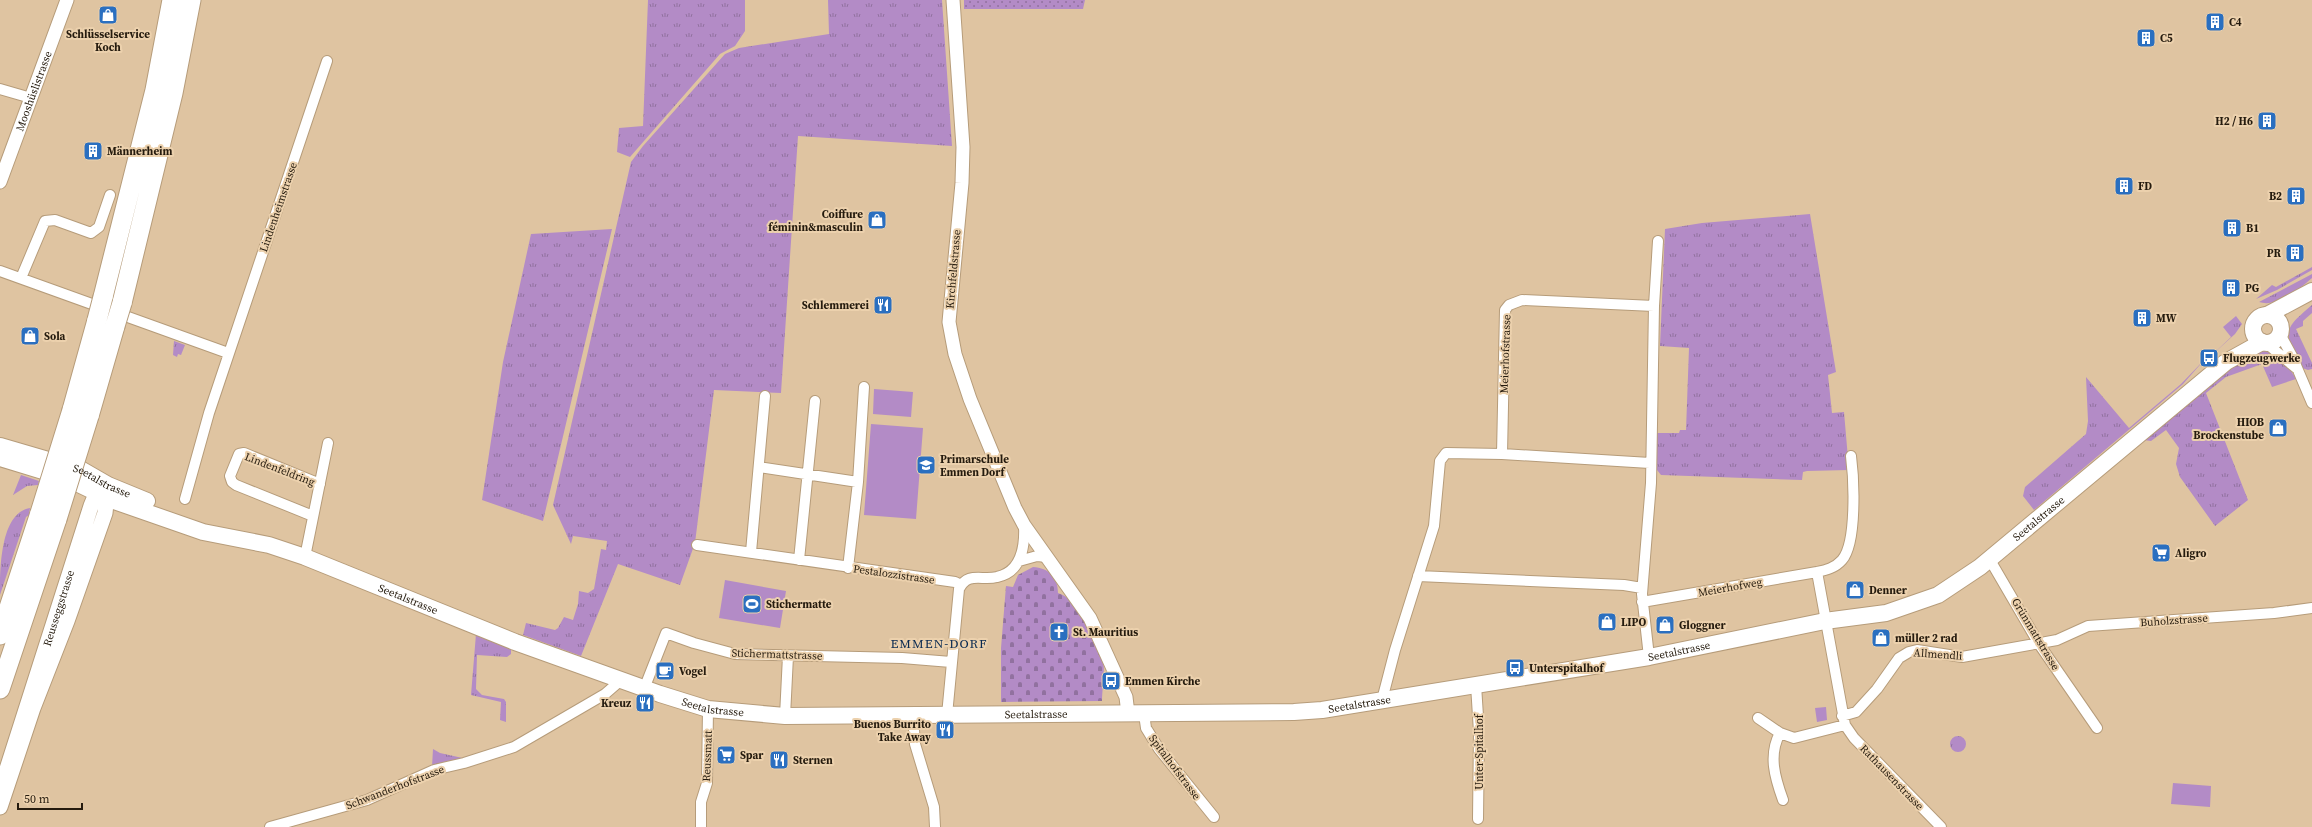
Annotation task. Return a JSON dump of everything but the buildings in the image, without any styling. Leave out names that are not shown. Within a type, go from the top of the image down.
[{"type":"highway","points":[[164,91],[172,0]]},
{"type":"highway","points":[[0,635],[89,416],[122,303],[151,144],[164,91],[191,0]]},
{"type":"highway","points":[[0,688],[49,516],[72,410],[103,297],[151,144]]},
{"type":"main road","name":"Seetalstrasse","points":[[0,446],[82,470],[104,492],[128,505],[207,533],[269,545],[305,557],[514,642],[644,689],[708,709],[785,716],[1294,712],[1382,700],[1649,657],[1825,621],[1886,613],[1927,599],[1958,584],[1990,560],[2226,362],[2268,336],[2312,291],[2267,315],[2277,319],[2268,336]]},
{"type":"main road","name":"Seetalstrasse","points":[[0,458],[66,478],[104,492],[175,511],[252,536],[269,545]]},
{"type":"main road","name":"Reusseggstrasse","points":[[0,808],[33,708],[96,541],[105,513],[104,492]]},
{"type":"main road","name":"Reusseggstrasse","points":[[0,791],[104,492]]},
{"type":"main road","name":"Reusseggstrasse","points":[[96,541],[116,514],[128,505]]},
{"type":"street","name":"Mooshüslistrasse","points":[[0,182],[67,0]]},
{"type":"street","name":"Kirchfeldstrasse","points":[[953,0],[963,147],[962,183],[948,322],[954,354],[970,399],[1024,525],[1090,618],[1126,697],[1136,714]]},
{"type":"street","name":"Lindenheimstrasse","points":[[185,499],[209,413],[228,353],[327,61]]},
{"type":"street","points":[[0,89],[31,98]]},
{"type":"street","points":[[21,278],[45,221],[55,220],[92,233],[99,226],[110,195]]},
{"type":"street","points":[[1649,657],[1642,602],[1642,588],[1651,483],[1650,463],[1654,306],[1658,241]]},
{"type":"street","points":[[0,271],[228,353]]},
{"type":"street","name":"Meierhofstrasse","points":[[1502,454],[1505,310],[1509,305],[1522,300],[1654,306]]},
{"type":"street","points":[[2268,336],[2297,370],[2312,403]]},
{"type":"street","points":[[2268,336],[2297,370]]},
{"type":"street","points":[[848,568],[858,482],[864,387]]},
{"type":"street","points":[[751,552],[765,396]]},
{"type":"street","points":[[799,560],[809,474],[815,401]]},
{"type":"street","name":"Lindenfeldring","points":[[305,557],[328,443]]},
{"type":"street","name":"Lindenfeldring","points":[[313,516],[236,485],[232,482],[230,476],[236,457],[239,454],[244,453],[320,484]]},
{"type":"street","points":[[1382,700],[1434,526],[1440,461],[1446,453],[1502,454],[1650,463]]},
{"type":"street","points":[[1825,621],[1817,572],[1835,566],[1842,561],[1849,547],[1853,505],[1851,456]]},
{"type":"street","points":[[759,467],[858,482]]},
{"type":"street","name":"Kirchfeldstrasse","points":[[1019,561],[1025,542],[1024,525]]},
{"type":"street","name":"Pestalozzistrasse","points":[[697,545],[751,552],[848,568],[954,582],[961,585]]},
{"type":"street","points":[[947,715],[958,599],[961,585],[972,577],[992,578],[1003,575],[1019,561],[1037,556],[1047,557]]},
{"type":"street","name":"Grünmattstrasse","points":[[1990,560],[2038,644],[2097,728]]},
{"type":"street","name":"Meierhofweg","points":[[1642,602],[1817,572]]},
{"type":"street","points":[[1418,576],[1624,585],[1642,588]]},
{"type":"street","name":"Buholzstrasse","points":[[2038,644],[2057,640],[2088,626],[2261,614],[2312,608]]},
{"type":"street","name":"Rathausenstrasse","points":[[1825,621],[1844,720],[1854,738],[1941,827]]},
{"type":"street","name":"Stichermattstrasse","points":[[644,689],[666,633],[694,644],[735,654],[902,658],[952,662]]},
{"type":"street","name":"Allmendli","points":[[1844,720],[1856,712],[1877,689],[1899,658],[1909,652],[1917,650],[1962,657],[2038,644]]},
{"type":"street","points":[[785,716],[788,656]]},
{"type":"street","name":"Schwanderhofstrasse","points":[[270,827],[367,800],[434,770],[464,763],[514,747],[605,694],[620,680]]},
{"type":"street","name":"Unter-Spitalhof","points":[[1476,685],[1480,732],[1478,818]]},
{"type":"street","name":"Reussmatt","points":[[701,827],[701,802],[707,783],[708,709]]},
{"type":"street","name":"Spitalhofstrasse","points":[[1136,714],[1159,749],[1214,817]]},
{"type":"street","points":[[913,716],[915,744],[934,807],[935,827]]},
{"type":"street","points":[[1758,718],[1780,733],[1799,738],[1844,720]]},
{"type":"street","points":[[1780,733],[1776,741],[1772,757],[1783,800]]},
{"type":"green space","points":[[648,0],[745,0],[745,31],[735,46],[720,54],[630,157],[617,152],[619,128],[643,126]]},
{"type":"green space","points":[[828,0],[942,0],[952,146],[798,136],[781,393],[714,390],[695,543],[680,585],[618,564],[581,656],[523,635],[526,623],[555,630],[558,628],[564,617],[573,620],[578,604],[579,591],[588,593],[594,589],[601,549],[606,550],[607,541],[573,536],[571,544],[553,505],[631,162],[643,146],[725,54],[739,48],[829,34]]},
{"type":"green space","points":[[964,0],[1085,0],[1083,9],[964,9]]},
{"type":"green space","points":[[1810,214],[1836,372],[1828,375],[1832,413],[1844,412],[1849,470],[1807,471],[1803,472],[1802,480],[1661,475],[1657,470],[1656,433],[1679,433],[1680,430],[1686,430],[1689,348],[1660,346],[1665,229],[1702,223]]},
{"type":"green space","points":[[612,229],[543,521],[482,500],[503,362],[531,234]]},
{"type":"green space","points":[[2312,267],[2312,270],[2277,290],[2256,299],[2272,285],[2276,287]]},
{"type":"green space","points":[[2312,274],[2312,278],[2301,287],[2280,300],[2266,303],[2259,302]]},
{"type":"green space","points":[[2312,305],[2312,313],[2303,321],[2303,326],[2296,329],[2312,363],[2312,369],[2308,370],[2302,368],[2289,339],[2289,333],[2290,327]]},
{"type":"green space","points":[[2236,316],[2242,324],[2235,334],[2212,355],[2231,337],[2223,327]]},
{"type":"green space","points":[[174,341],[185,345],[181,355],[178,354],[177,357],[173,355]]},
{"type":"green space","points":[[2263,350],[2282,362],[2296,379],[2272,387],[2262,364],[2226,377],[2206,393],[2248,500],[2215,526],[2180,477],[2176,464],[2179,448],[2166,430],[2151,441],[2144,440],[2236,363]]},
{"type":"green space","points":[[2206,358],[2183,384],[2034,510],[2023,496],[2025,487],[2086,434],[2088,421],[2086,377],[2129,428],[2181,384]]},
{"type":"green space","points":[[874,389],[913,392],[911,417],[873,414]]},
{"type":"green space","points":[[871,424],[923,428],[916,519],[864,515]]},
{"type":"green space","points":[[21,475],[39,481],[38,485],[27,486],[13,495]]},
{"type":"green space","points":[[30,508],[29,515],[26,517],[0,595],[0,571],[7,531],[13,520],[20,512]]},
{"type":"green space","points":[[1033,567],[1044,569],[1052,574],[1058,587],[1058,593],[1072,602],[1091,627],[1103,659],[1104,671],[1102,701],[1001,702],[1001,648],[1006,586],[1013,587],[1018,575]]},
{"type":"green space","name":"Stichermatte","points":[[725,580],[786,591],[780,628],[719,618]]},
{"type":"green space","points":[[476,634],[511,648],[511,654],[507,657],[477,655],[476,689],[482,695],[504,699],[506,702],[506,722],[500,720],[501,702],[471,695]]},
{"type":"green space","points":[[1826,707],[1827,720],[1817,722],[1815,708]]},
{"type":"green space","points":[[1955,736],[1961,736],[1966,741],[1964,750],[1961,752],[1955,752],[1950,747],[1950,741]]},
{"type":"green space","points":[[433,749],[440,753],[467,759],[432,767]]},
{"type":"green space","points":[[2173,783],[2211,786],[2210,807],[2171,804]]},
{"type":"place","name":"Schlüsselservice Koch","points":[[108,15]]},
{"type":"place","name":"C4","points":[[2215,22]]},
{"type":"place","name":"C5","points":[[2146,38]]},
{"type":"place","name":"H2 / H6","points":[[2267,121]]},
{"type":"place","name":"Männerheim","points":[[93,151]]},
{"type":"place","name":"FD","points":[[2124,186]]},
{"type":"place","name":"B2","points":[[2296,196]]},
{"type":"place","name":"Coiffure féminin&masculin","points":[[877,220]]},
{"type":"place","name":"B1","points":[[2232,228]]},
{"type":"place","name":"PR","points":[[2295,253]]},
{"type":"place","name":"PG","points":[[2231,288]]},
{"type":"place","name":"Schlemmerei","points":[[883,305]]},
{"type":"place","name":"MW","points":[[2142,318]]},
{"type":"place","name":"Sola","points":[[30,336]]},
{"type":"place","name":"Flugzeugwerke","points":[[2209,358]]},
{"type":"place","name":"HIOB Brockenstube","points":[[2278,428]]},
{"type":"place","name":"Primarschule Emmen Dorf","points":[[926,465]]},
{"type":"place","name":"Aligro","points":[[2161,553]]},
{"type":"place","name":"Denner","points":[[1855,590]]},
{"type":"place","name":"Stichermatte","points":[[752,604]]},
{"type":"place","name":"LIPO","points":[[1607,622]]},
{"type":"place","name":"Gloggner","points":[[1665,625]]},
{"type":"place","name":"St. Mauritius","points":[[1059,632]]},
{"type":"place","name":"müller 2 rad","points":[[1881,638]]},
{"type":"place","name":"Unterspitalhof","points":[[1515,668]]},
{"type":"place","name":"Vogel","points":[[665,671]]},
{"type":"place","name":"Emmen Kirche","points":[[1111,681]]},
{"type":"place","name":"Kreuz","points":[[645,703]]},
{"type":"place","name":"Buenos Burrito Take Away","points":[[945,730]]},
{"type":"place","name":"Spar","points":[[726,755]]},
{"type":"place","name":"Sternen","points":[[779,760]]},
{"type":"district","name":"EMMEN-DORF","points":[[939,643]]}]
